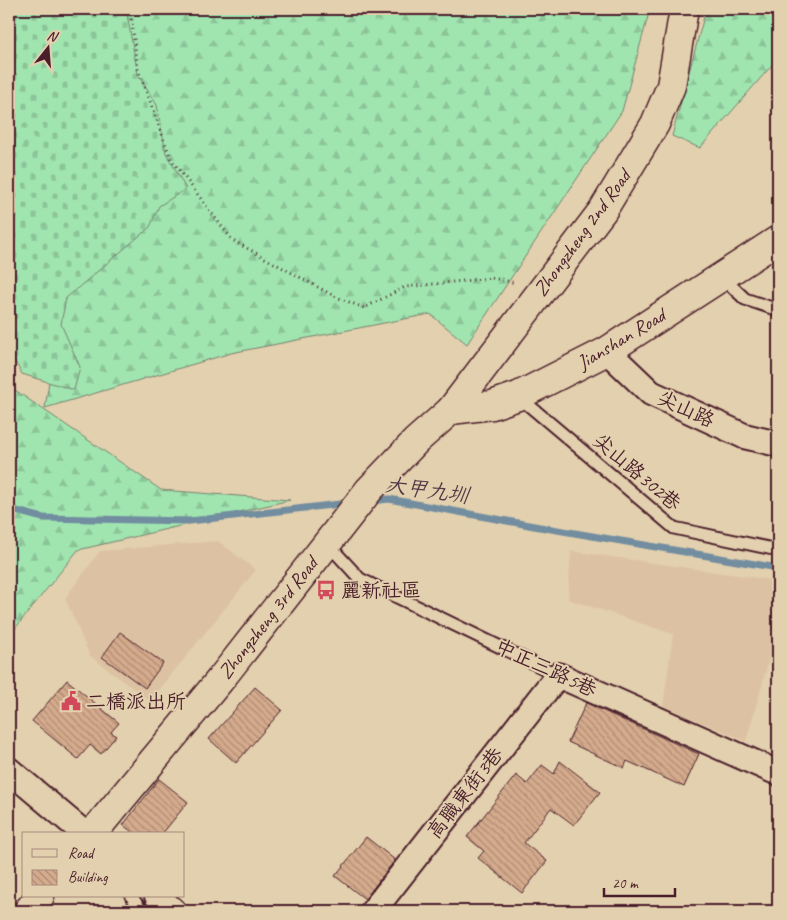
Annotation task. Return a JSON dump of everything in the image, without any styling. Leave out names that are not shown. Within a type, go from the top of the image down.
[{"type":"street","name":"Zhongzheng 2nd Road","points":[[451,410],[603,210],[655,124],[671,86],[684,9]]},
{"type":"street","name":"Jianshan Road","points":[[451,410],[492,405],[518,396],[607,351],[778,240]]},
{"type":"street","name":"尖山路","points":[[607,351],[651,393],[744,436],[778,444]]},
{"type":"street","name":"Zhongzheng 3rd Road","points":[[94,832],[220,680],[359,502],[416,441],[451,410]]},
{"type":"street","name":"中正三路5巷","points":[[558,675],[778,773]]},
{"type":"street","name":"高職東街3巷","points":[[373,911],[558,675]]},
{"type":"street","points":[[9,770],[83,832]]},
{"type":"street","points":[[28,911],[38,898]]},
{"type":"street","points":[[159,898],[174,911]]},
{"type":"lane","points":[[722,276],[745,300],[778,310]]},
{"type":"lane","name":"尖山路302巷","points":[[518,396],[674,528],[778,550]]},
{"type":"lane","name":"中正三路5巷","points":[[327,542],[360,580],[558,675]]},
{"type":"lane","points":[[132,898],[142,911]]},
{"type":"path","points":[[130,9],[138,69],[171,159],[232,240],[334,296],[364,308],[405,287],[455,281],[492,278],[540,292]]},
{"type":"shaded area","points":[[218,541],[256,570],[150,701],[90,656],[65,598],[100,551]]},
{"type":"shaded area","points":[[571,551],[778,581],[778,629],[746,741],[663,706],[673,634],[568,599]]},
{"type":"green space","points":[[9,9],[126,9],[138,75],[157,105],[166,153],[186,189],[159,206],[150,227],[66,298],[61,324],[80,367],[74,390],[22,374],[9,351]]},
{"type":"green space","points":[[105,9],[650,9],[622,111],[467,344],[430,314],[231,353],[45,408]]},
{"type":"green space","points":[[706,9],[778,9],[778,58],[700,148],[672,136]]},
{"type":"green space","points":[[9,386],[161,490],[290,500],[78,550],[9,636]]},
{"type":"building","points":[[120,632],[163,663],[145,688],[102,657]]},
{"type":"building","name":"二橋派出所","points":[[67,680],[119,723],[111,732],[116,736],[101,754],[90,745],[78,759],[32,721]]},
{"type":"building","points":[[255,687],[282,710],[236,763],[209,739]]},
{"type":"building","points":[[586,703],[699,754],[684,787],[627,761],[624,768],[568,742]]},
{"type":"building","points":[[560,761],[600,792],[574,825],[551,808],[524,843],[547,861],[522,893],[478,858],[484,851],[467,837],[516,775],[527,784],[542,765],[554,774]]},
{"type":"building","points":[[159,779],[188,802],[164,832],[132,832],[123,825]]},
{"type":"building","points":[[366,837],[395,860],[365,899],[335,876]]},
{"type":"waterway","name":"大甲九圳","points":[[372,501],[389,499],[778,568]]},
{"type":"waterway","name":"大甲九圳","points":[[9,509],[43,518],[190,521],[349,503]]},
{"type":"place","name":"麗新社區","points":[[326,590]]},
{"type":"place","name":"二橋派出所","points":[[71,701]]}]
